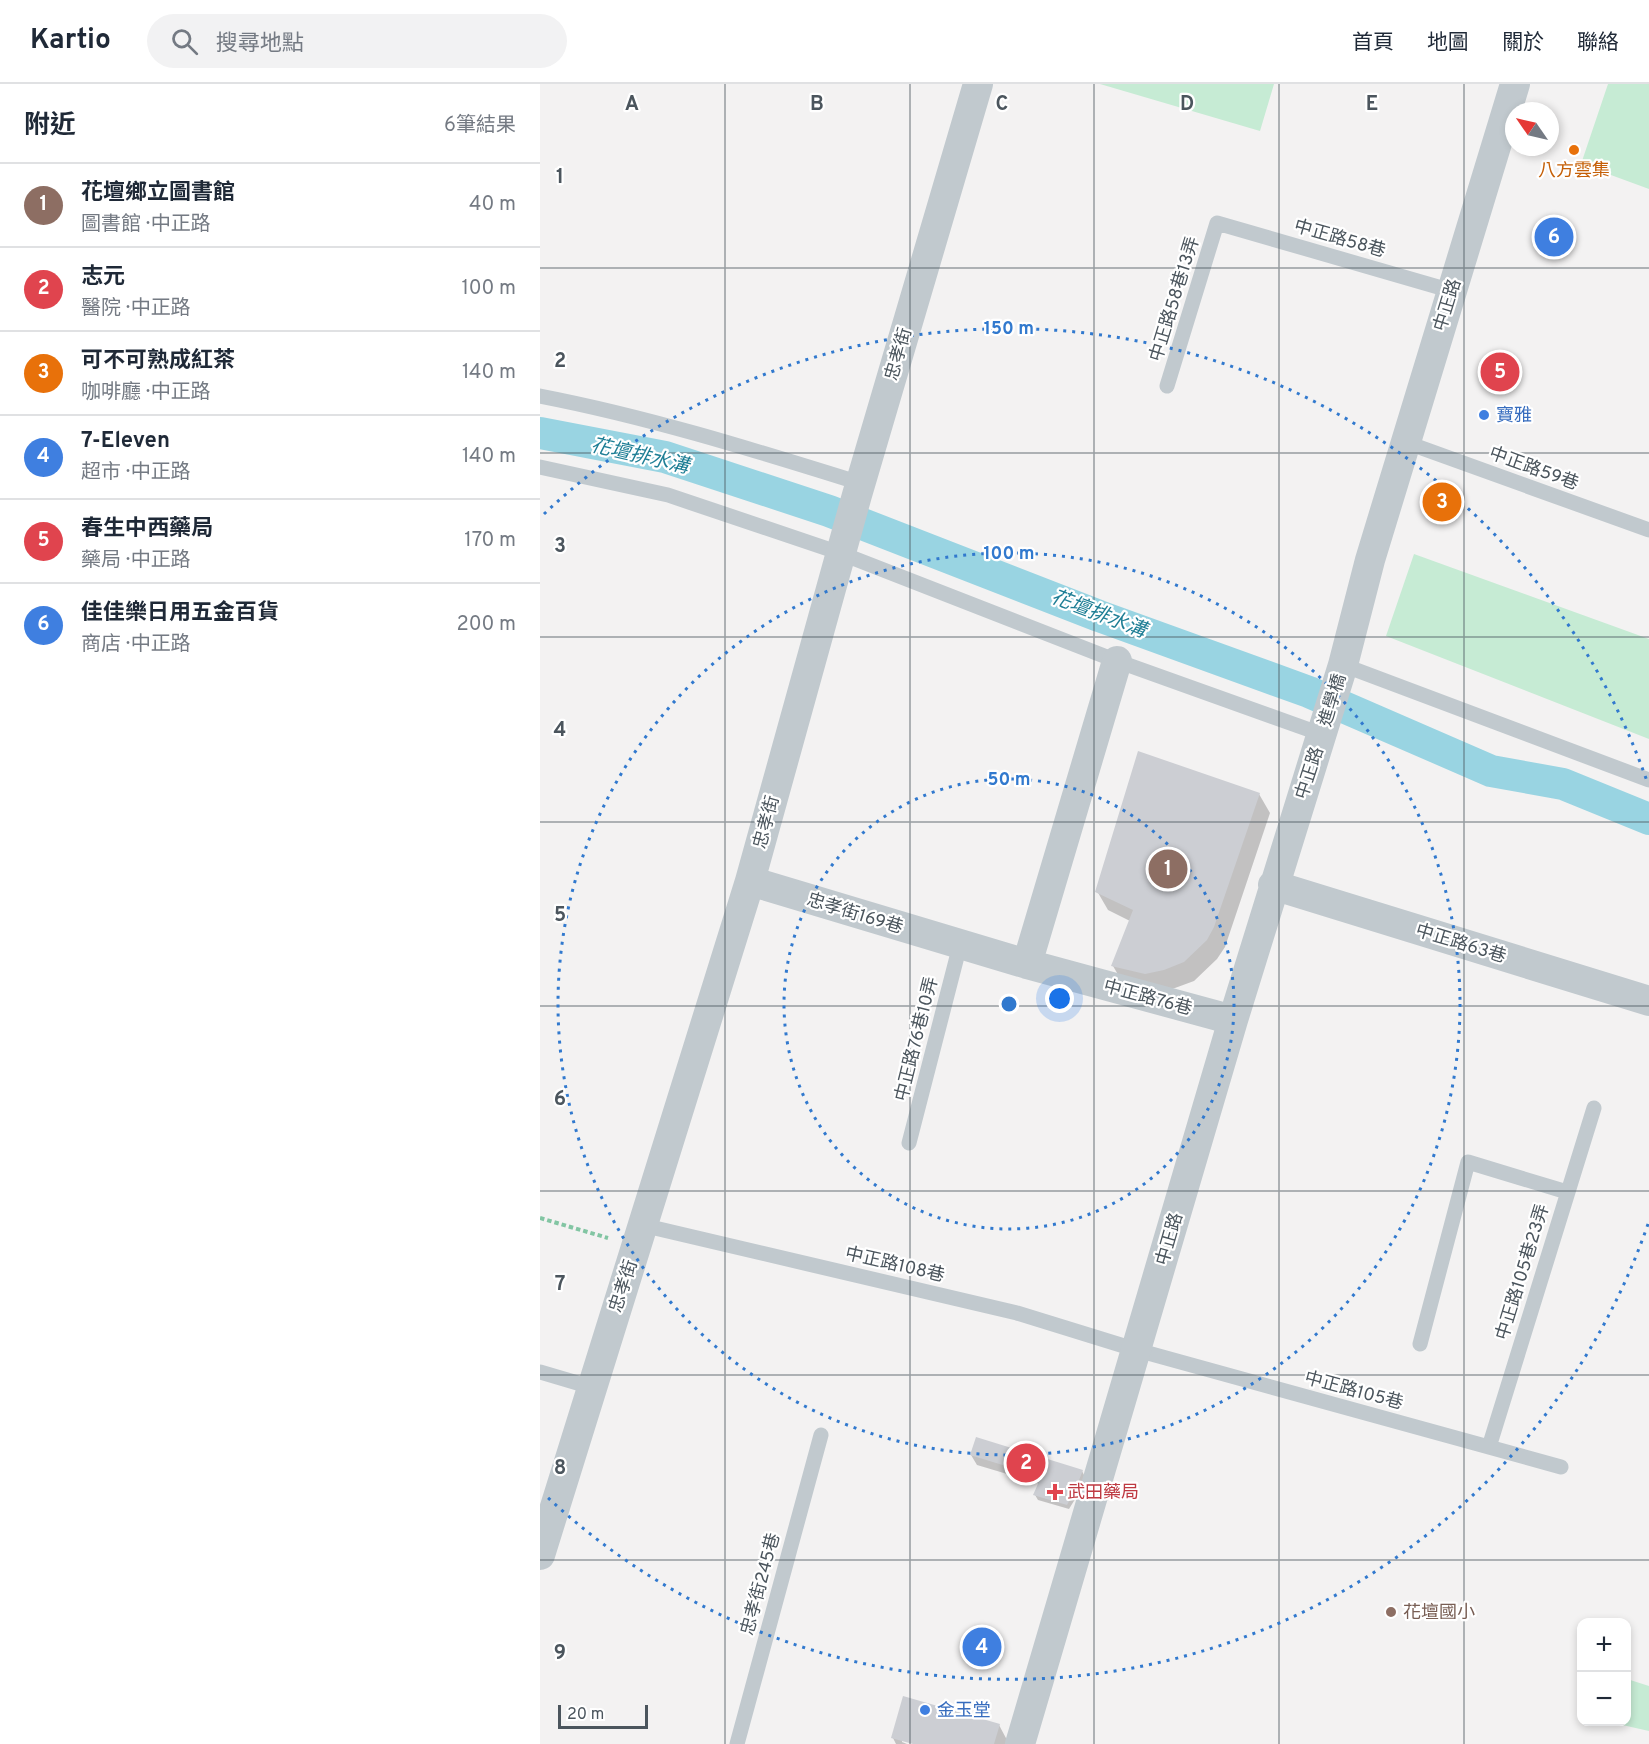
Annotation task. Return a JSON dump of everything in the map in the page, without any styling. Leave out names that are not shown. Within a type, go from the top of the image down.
[{"type":"street","name":"忠孝街","points":[[540,1555],[750,881],[858,489],[978,84]]},
{"type":"street","name":"中正路","points":[[1343,665],[1370,560],[1515,84]]},
{"type":"street","points":[[1027,964],[1118,661]]},
{"type":"street","name":"進學橋","points":[[1321,734],[1343,665]]},
{"type":"street","name":"中正路","points":[[1020,1744],[1273,885],[1321,734]]},
{"type":"street","name":"忠孝街169巷","points":[[750,881],[960,945]]},
{"type":"street","name":"中正路63巷","points":[[1273,885],[1649,1001]]},
{"type":"street","name":"中正路76巷","points":[[960,945],[1233,1020]]},
{"type":"lane","name":"中正路58巷","points":[[1217,223],[1452,291]]},
{"type":"lane","name":"中正路58巷13弄","points":[[1167,386],[1217,223]]},
{"type":"lane","points":[[540,396],[602,408],[728,442],[858,489]]},
{"type":"lane","name":"中正路59巷","points":[[1405,442],[1649,530]]},
{"type":"lane","points":[[540,467],[668,495],[842,547],[1118,661],[1321,734]]},
{"type":"lane","points":[[1343,665],[1649,780]]},
{"type":"lane","name":"中正路76巷10弄","points":[[909,1143],[960,945]]},
{"type":"lane","name":"中正路105巷23弄","points":[[1489,1447],[1594,1108]]},
{"type":"lane","points":[[1419,1344],[1467,1162],[1568,1192]]},
{"type":"lane","name":"中正路108巷","points":[[639,1235],[1017,1312],[1137,1350]]},
{"type":"lane","name":"中正路105巷","points":[[1137,1350],[1561,1467]]},
{"type":"lane","points":[[540,1372],[591,1387]]},
{"type":"lane","name":"忠孝街245巷","points":[[737,1744],[821,1435]]},
{"type":"path","points":[[540,1218],[639,1235]]},
{"type":"green space","points":[[1100,84],[1274,84],[1260,131]]},
{"type":"green space","points":[[1608,84],[1649,84],[1649,189],[1581,164]]},
{"type":"green space","points":[[1414,554],[1649,639],[1649,739],[1386,636]]},
{"type":"green space","points":[[1631,1680],[1649,1686],[1649,1731],[1627,1726],[1631,1726]]},
{"type":"building","points":[[1138,751],[1260,793],[1214,927],[1207,940],[1184,962],[1145,974],[1111,966],[1133,910],[1095,892]]},
{"type":"building","points":[[976,1437],[1083,1470],[1067,1505],[1033,1495],[1041,1477],[970,1455]]},
{"type":"building","name":"金玉堂","points":[[903,1696],[1000,1724],[994,1744],[913,1744],[891,1738]]},
{"type":"waterway","name":"花壇排水溝","points":[[540,433],[665,457],[829,511],[1099,616],[1309,692],[1491,771],[1563,784],[1649,819]]},
{"type":"place","name":"八方雲集","points":[[1574,150]]},
{"type":"place","name":"佳佳樂日用五金百貨","points":[[1554,237]]},
{"type":"place","name":"春生中西藥局","points":[[1500,372]]},
{"type":"place","name":"寶雅","points":[[1484,415]]},
{"type":"place","name":"可不可熟成紅茶","points":[[1442,502]]},
{"type":"place","name":"花壇鄉立圖書館","points":[[1168,869]]},
{"type":"place","name":"志元","points":[[1026,1463]]},
{"type":"place","name":"武田藥局","points":[[1055,1492]]},
{"type":"place","name":"花壇國小","points":[[1391,1612]]},
{"type":"place","name":"7-Eleven","points":[[982,1647]]},
{"type":"place","name":"金玉堂","points":[[925,1710]]}]
